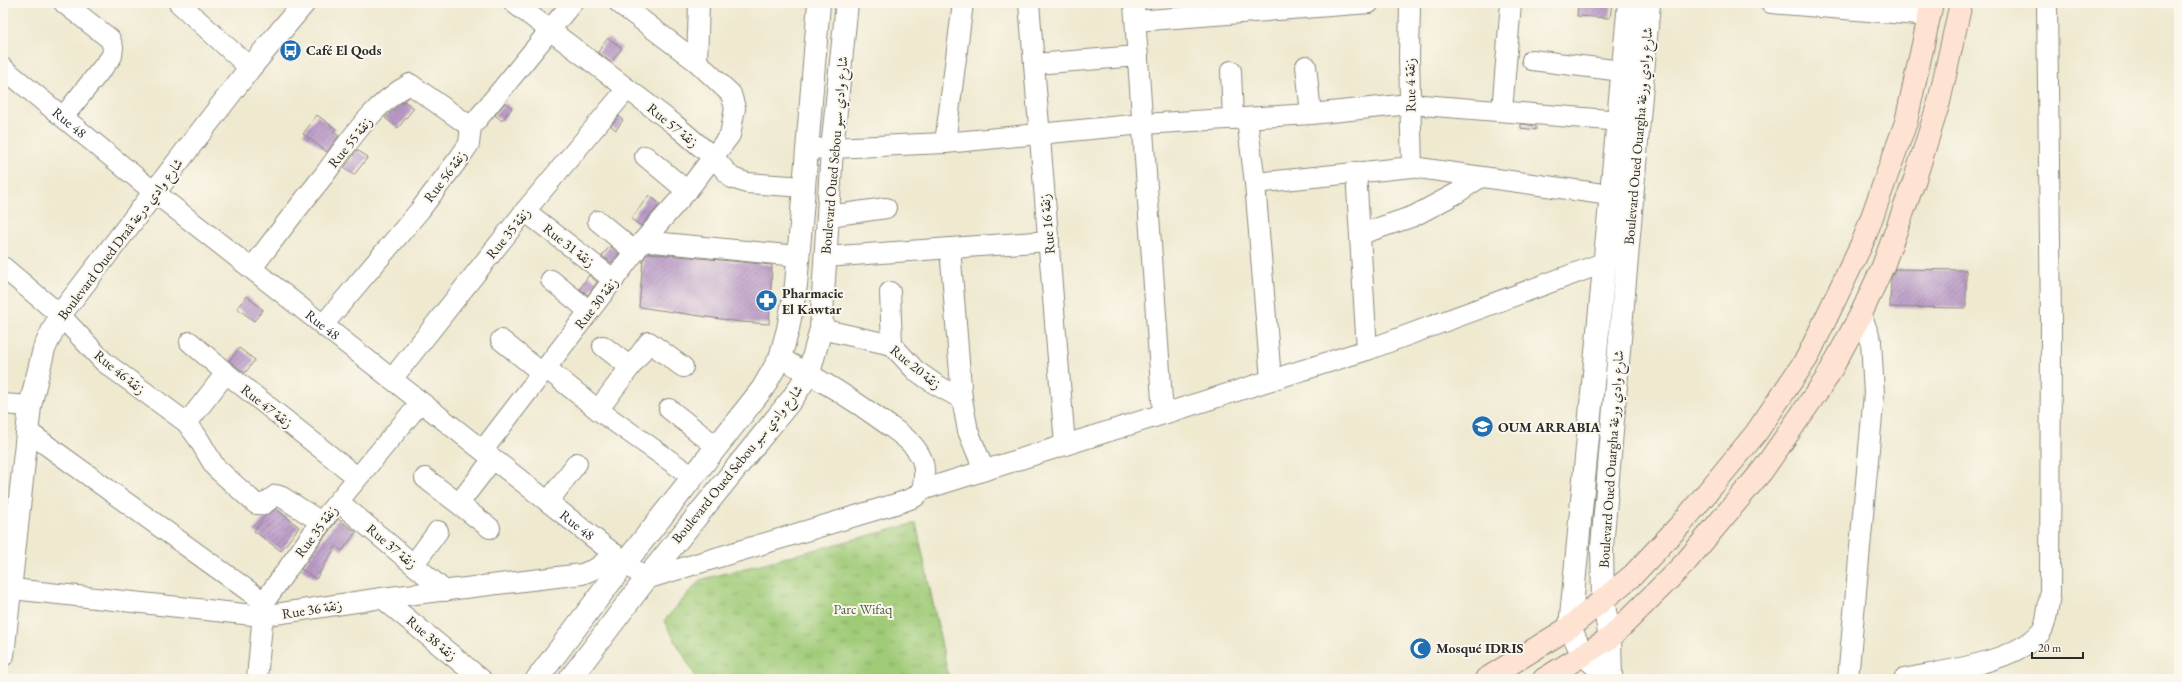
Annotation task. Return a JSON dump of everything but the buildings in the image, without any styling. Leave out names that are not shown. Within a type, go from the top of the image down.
[{"type":"main road","points":[[1544,679],[1610,638],[1685,563],[1762,471],[1826,379],[1861,314],[1883,266],[1915,179],[1939,102],[1961,3]]},
{"type":"main road","points":[[1486,679],[1570,627],[1633,575],[1682,523],[1756,433],[1807,358],[1864,239],[1906,122],[1931,10]]},
{"type":"street","points":[[64,3],[110,39],[113,47],[112,56],[64,117]]},
{"type":"street","points":[[178,3],[250,68]]},
{"type":"street","name":"Boulevard Oued Draâ شارع وادي درعة","points":[[3,655],[6,588],[30,406],[44,348],[60,315],[250,68],[304,3]]},
{"type":"street","name":"Rue 57 زنقة","points":[[514,3],[674,124],[714,158],[725,172],[738,181],[805,187]]},
{"type":"street","name":"Rue 56 زنقة","points":[[323,325],[420,210],[469,144],[471,127],[551,31],[572,3]]},
{"type":"street","name":"Rue 30 زنقة","points":[[459,503],[488,455],[544,371],[639,246],[687,191],[714,158],[730,135],[736,108],[731,94],[696,62],[619,3]]},
{"type":"street","points":[[696,62],[699,3]]},
{"type":"street","name":"Boulevard Oued Sebou شارع وادي سبو","points":[[537,679],[620,558],[693,477],[717,447],[763,388],[780,358],[788,329],[796,285],[797,256],[805,187],[819,3]]},
{"type":"street","name":"Boulevard Oued Sebou شارع وادي سبو","points":[[570,679],[646,579],[792,399],[809,373],[821,329],[832,149],[847,3]]},
{"type":"street","points":[[945,142],[963,3]]},
{"type":"street","name":"Rue 16 زنقة","points":[[1029,3],[1038,134],[1049,241],[1065,445]]},
{"type":"street","points":[[1163,414],[1135,12],[1369,3]]},
{"type":"street","name":"Rue 4 زنقة","points":[[1410,3],[1410,104],[1412,166]]},
{"type":"street","points":[[1502,111],[1511,3]]},
{"type":"street","name":"Boulevard Oued Ouargha شارع وادي ورغة","points":[[1612,678],[1582,654],[1570,627],[1616,120],[1629,3]]},
{"type":"street","name":"Boulevard Oued Ouargha شارع وادي ورغة","points":[[1612,678],[1610,638],[1603,600],[1602,547],[1649,3]]},
{"type":"street","points":[[1771,3],[1931,10]]},
{"type":"street","points":[[1904,679],[1993,660],[2026,645],[2042,631],[2049,601],[2051,322],[2047,3]]},
{"type":"street","points":[[1034,64],[1138,56]]},
{"type":"street","points":[[1532,60],[1622,71]]},
{"type":"street","points":[[1306,66],[1311,114]]},
{"type":"street","name":"Rue 48","points":[[3,68],[154,192],[392,379],[420,403],[646,579]]},
{"type":"street","points":[[1231,71],[1240,119],[1255,183],[1271,380]]},
{"type":"street","name":"Rue 55 زنقة","points":[[252,268],[349,142],[382,103],[396,92],[410,84],[471,127]]},
{"type":"street","name":"Rue 35 زنقة","points":[[392,379],[525,211],[628,89]]},
{"type":"street","points":[[808,150],[945,142],[1143,124],[1311,114],[1410,104],[1639,122]]},
{"type":"street","points":[[645,156],[687,191]]},
{"type":"street","points":[[1255,183],[1412,166],[1479,178],[1610,195]]},
{"type":"street","points":[[1356,172],[1361,234],[1366,350]]},
{"type":"street","points":[[1361,234],[1414,216],[1457,193],[1479,178]]},
{"type":"street","points":[[829,216],[886,208]]},
{"type":"street","name":"Rue 31 زنقة","points":[[525,211],[614,280]]},
{"type":"street","points":[[598,221],[639,246],[797,256]]},
{"type":"street","points":[[825,257],[1049,241]]},
{"type":"street","points":[[950,248],[962,399],[968,431],[984,470]]},
{"type":"street","points":[[646,579],[902,502],[915,497],[922,490],[1366,350],[1603,263]]},
{"type":"street","name":"Rue 46 زنقة","points":[[3,267],[60,315],[104,362],[187,423],[198,438],[214,467],[256,504],[264,504],[276,495],[282,497],[322,522]]},
{"type":"street","points":[[551,280],[589,311]]},
{"type":"street","points":[[890,292],[892,345]]},
{"type":"street","points":[[1848,679],[1874,394],[1871,341],[1861,314]]},
{"type":"street","name":"Rue 20 زنقة","points":[[821,329],[892,345],[915,370],[935,384],[962,399]]},
{"type":"street","points":[[501,340],[693,477]]},
{"type":"street","name":"Rue 47 زنقة","points":[[190,342],[226,374],[357,477]]},
{"type":"street","points":[[598,410],[649,342],[683,367]]},
{"type":"street","points":[[603,346],[630,367]]},
{"type":"street","points":[[780,358],[809,373],[859,404],[907,439],[918,452],[924,466],[925,476],[922,490]]},
{"type":"street","points":[[187,423],[226,374]]},
{"type":"street","name":"Rue 35 زنقة","points":[[263,609],[322,522],[357,477],[420,403]]},
{"type":"street","points":[[3,404],[30,406]]},
{"type":"street","points":[[669,409],[717,447]]},
{"type":"street","points":[[27,431],[263,609],[257,679]]},
{"type":"street","points":[[548,502],[577,463]]},
{"type":"street","points":[[425,478],[490,528]]},
{"type":"street","name":"Rue 37 زنقة","points":[[339,502],[445,591]]},
{"type":"street","points":[[414,564],[438,531]]},
{"type":"street","name":"Rue 36 زنقة","points":[[6,588],[263,609],[382,598],[582,574],[620,558]]},
{"type":"street","name":"Rue 38 زنقة","points":[[382,598],[481,679]]},
{"type":"green space","name":"Parc Wifaq","points":[[916,523],[949,679],[697,679],[664,621],[700,580]]},
{"type":"place","name":"Café El Qods","points":[[291,50]]},
{"type":"place","name":"Pharmacie El Kawtar","points":[[767,301]]},
{"type":"place","name":"OUM ARRABIA","points":[[1482,427]]},
{"type":"place","name":"Mosqué IDRIS","points":[[1421,648]]}]
